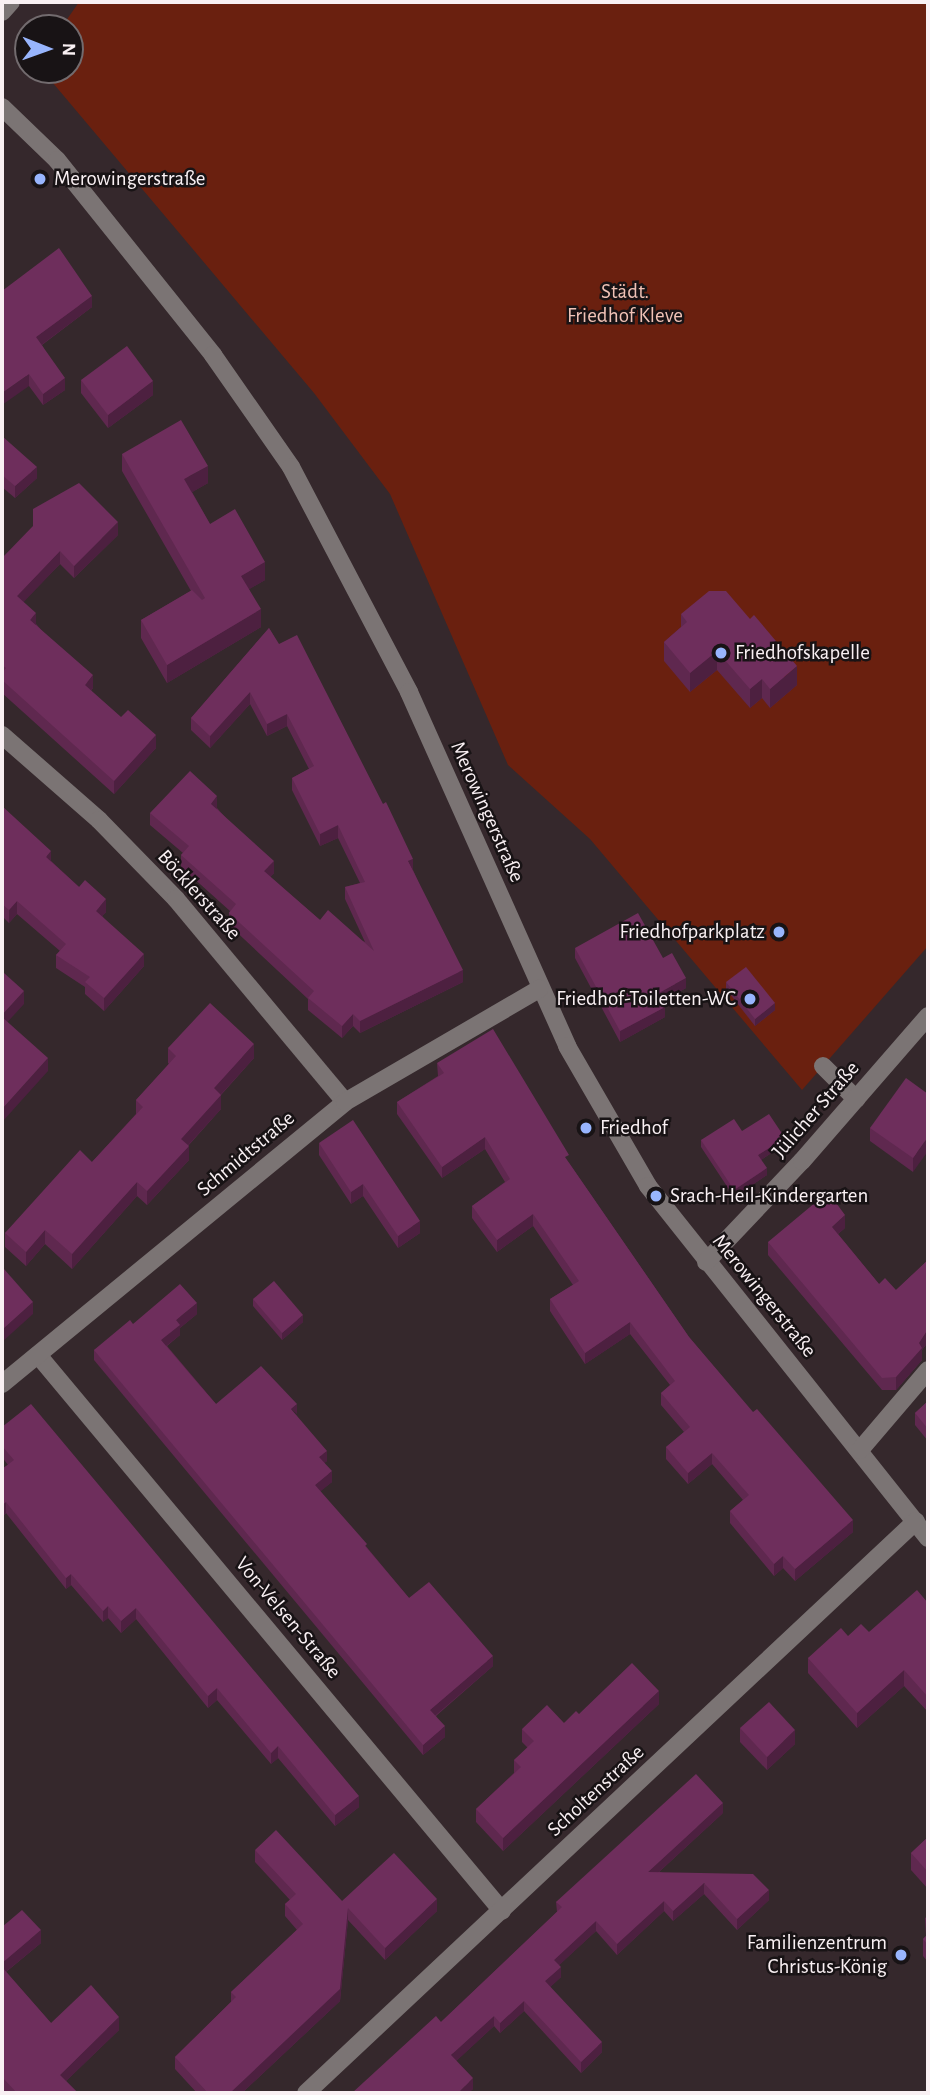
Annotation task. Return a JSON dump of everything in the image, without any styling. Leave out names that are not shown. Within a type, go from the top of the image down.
[{"type":"street","points":[[2,12],[11,2]]},
{"type":"street","name":"Merowingerstraße","points":[[2,107],[57,160],[74,181],[212,355],[291,467],[409,692],[539,989],[567,1046],[648,1186],[928,1538]]},
{"type":"street","name":"Böcklerstraße","points":[[2,735],[99,820],[176,899],[345,1102]]},
{"type":"street","name":"Schmidtstraße","points":[[2,1384],[345,1102],[539,989]]},
{"type":"street","name":"Jülicher Straße","points":[[706,1262],[856,1099],[928,1016]]},
{"type":"street","points":[[823,1066],[856,1099]]},
{"type":"street","name":"Von-Velsen-Straße","points":[[38,1355],[502,1911]]},
{"type":"street","points":[[860,1450],[928,1370]]},
{"type":"street","name":"Scholtenstraße","points":[[306,2093],[916,1521]]},
{"type":"green space","name":"Städt. Friedhof Kleve","points":[[79,2],[928,2],[928,946],[802,1090],[590,839],[508,765],[390,494],[314,393],[54,84],[84,84],[84,14],[71,14]]},
{"type":"building","points":[[59,248],[92,296],[36,337],[65,378],[43,394],[29,374],[2,393],[2,291]]},
{"type":"building","points":[[127,346],[153,381],[108,415],[81,380]]},
{"type":"building","points":[[181,420],[208,466],[184,479],[210,524],[235,509],[265,562],[241,576],[261,609],[167,665],[141,620],[192,590],[202,600],[205,598],[122,454]]},
{"type":"building","points":[[2,436],[37,467],[15,486],[2,475]]},
{"type":"building","points":[[79,483],[118,522],[74,566],[60,551],[17,596],[36,613],[30,620],[93,675],[85,685],[121,717],[128,710],[156,735],[114,781],[2,680],[2,673],[6,668],[2,665],[2,558],[33,526],[33,509]]},
{"type":"building","name":"Friedhofskapelle","points":[[709,591],[726,591],[750,619],[754,615],[797,666],[770,689],[762,679],[750,689],[717,651],[690,673],[664,642],[687,622],[681,614]]},
{"type":"building","points":[[269,628],[279,644],[297,635],[383,804],[386,802],[413,859],[408,861],[463,970],[360,1021],[353,1014],[342,1026],[308,998],[314,991],[229,913],[236,904],[181,855],[189,846],[150,813],[190,771],[217,796],[211,804],[274,861],[264,871],[320,920],[328,910],[374,951],[345,887],[365,882],[338,825],[320,834],[292,778],[314,766],[287,714],[267,724],[250,692],[210,736],[191,718]]},
{"type":"building","points":[[2,806],[51,851],[46,857],[79,887],[85,880],[106,899],[96,911],[144,954],[104,998],[85,982],[90,977],[56,955],[66,944],[17,901],[9,910],[2,904]]},
{"type":"building","points":[[638,913],[663,958],[672,953],[686,978],[657,994],[665,1007],[620,1031],[575,948]]},
{"type":"building","name":"Friedhof-Toiletten-WC","points":[[746,967],[775,1003],[755,1019],[726,982]]},
{"type":"building","points":[[4,973],[24,991],[2,1015],[2,975]]},
{"type":"building","points":[[210,1003],[254,1044],[214,1088],[221,1095],[181,1139],[189,1146],[147,1191],[137,1182],[72,1254],[45,1230],[26,1252],[5,1233],[80,1150],[92,1162],[143,1107],[136,1100],[176,1056],[168,1048]]},
{"type":"building","points":[[2,1017],[48,1058],[3,1108],[2,1107]]},
{"type":"building","points":[[493,1029],[569,1155],[565,1157],[689,1337],[753,1412],[757,1409],[853,1520],[795,1569],[783,1556],[774,1564],[730,1511],[749,1495],[712,1453],[688,1473],[666,1447],[690,1427],[661,1393],[675,1381],[630,1322],[585,1353],[550,1299],[579,1281],[533,1214],[497,1240],[472,1206],[510,1179],[485,1137],[442,1167],[397,1102],[444,1073],[437,1063]]},
{"type":"building","points":[[906,1078],[928,1094],[928,1137],[913,1158],[870,1128]]},
{"type":"building","points":[[769,1114],[785,1138],[758,1155],[767,1168],[734,1190],[701,1140],[734,1119],[742,1131]]},
{"type":"building","points":[[353,1120],[420,1221],[398,1236],[363,1184],[351,1192],[319,1143]]},
{"type":"building","points":[[828,1192],[845,1215],[832,1227],[879,1284],[885,1278],[896,1290],[928,1260],[928,1329],[919,1343],[922,1348],[896,1377],[882,1378],[768,1242]]},
{"type":"building","points":[[4,1269],[33,1302],[2,1330],[2,1271]]},
{"type":"building","points":[[274,1281],[303,1315],[282,1333],[253,1299]]},
{"type":"building","points":[[180,1284],[197,1303],[176,1320],[180,1325],[161,1340],[216,1404],[261,1366],[297,1404],[291,1409],[327,1451],[319,1457],[332,1471],[315,1485],[367,1544],[365,1546],[409,1598],[429,1582],[493,1656],[430,1710],[445,1726],[423,1745],[94,1350],[130,1320],[133,1324]]},
{"type":"building","points":[[928,1401],[928,1429],[915,1413]]},
{"type":"building","points":[[31,1404],[359,1796],[335,1815],[278,1746],[271,1753],[217,1688],[208,1696],[136,1608],[121,1621],[108,1606],[103,1611],[71,1574],[66,1578],[6,1502],[2,1505],[2,1469],[14,1460],[2,1446],[2,1427]]},
{"type":"building","points":[[917,1590],[928,1603],[928,1697],[904,1670],[857,1713],[808,1658],[841,1628],[848,1636],[861,1624],[869,1632]]},
{"type":"building","points":[[632,1663],[659,1691],[503,1838],[476,1809],[521,1767],[514,1760],[534,1741],[522,1729],[547,1705],[564,1723],[576,1711],[579,1714]]},
{"type":"building","points":[[769,1702],[795,1730],[767,1757],[740,1728]]},
{"type":"building","points":[[696,1774],[723,1803],[648,1872],[753,1874],[769,1890],[737,1919],[704,1883],[673,1911],[664,1901],[617,1944],[596,1921],[554,1960],[561,1967],[545,1981],[602,2042],[581,2062],[524,2001],[500,2023],[494,2016],[451,2055],[473,2078],[458,2093],[352,2093],[436,2016],[441,2022],[562,1907],[556,1902]]},
{"type":"building","points":[[276,1830],[342,1901],[394,1853],[437,1899],[385,1948],[348,1908],[340,1989],[230,2093],[208,2093],[175,2057],[236,1997],[231,1992],[303,1924],[285,1904],[296,1894],[255,1850]]},
{"type":"building","points":[[928,1837],[928,1872],[911,1853]]},
{"type":"building","points":[[22,1910],[41,1930],[2,1963],[2,1927]]},
{"type":"building","points":[[2,1967],[51,2023],[91,1985],[119,2017],[60,2075],[78,2093],[17,2093],[2,2077]]},
{"type":"place","name":"Merowingerstraße","points":[[40,179]]},
{"type":"place","name":"Friedhofskapelle","points":[[721,653]]},
{"type":"place","name":"Friedhofparkplatz","points":[[779,932]]},
{"type":"place","name":"Friedhof-Toiletten-WC","points":[[750,999]]},
{"type":"place","name":"Friedhof","points":[[586,1128]]},
{"type":"place","name":"Srach-Heil-Kindergarten","points":[[656,1196]]},
{"type":"place","name":"Familienzentrum Christus-König","points":[[901,1955]]}]
